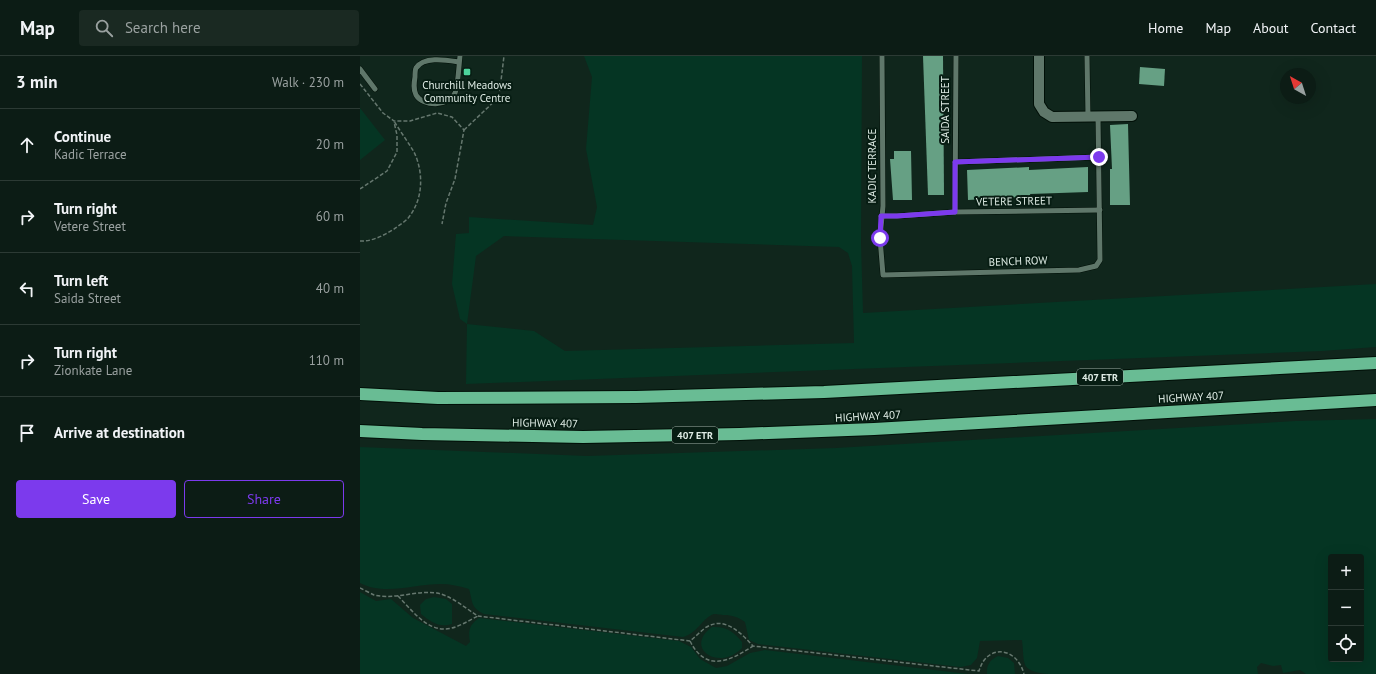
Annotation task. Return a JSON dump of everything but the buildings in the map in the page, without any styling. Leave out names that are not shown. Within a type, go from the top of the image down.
[{"type":"highway","name":"407 ETR","points":[[360,394],[454,398],[636,397],[824,392],[1376,363]]},
{"type":"highway","name":"HIGHWAY 407","points":[[360,431],[422,434],[583,437],[740,434],[882,428],[1376,400]]},
{"type":"street","points":[[1040,56],[1039,104],[1044,112],[1052,117],[1132,116]]},
{"type":"lane","points":[[459,62],[432,58],[422,61],[416,68],[414,87],[416,95],[422,101],[428,102],[442,104],[450,100],[455,93],[460,56]]},
{"type":"lane","name":"KADIC TERRACE","points":[[882,56],[883,206],[880,238],[883,275]]},
{"type":"lane","name":"SAIDA STREET","points":[[955,212],[956,56]]},
{"type":"lane","name":"BENCH ROW","points":[[883,275],[1078,270],[1096,266],[1100,260],[1099,157],[1093,117],[1088,56]]},
{"type":"lane","points":[[360,70],[375,89]]},
{"type":"lane","points":[[955,162],[1099,157]]},
{"type":"lane","name":"VETERE STREET","points":[[881,216],[955,212],[1100,210]]},
{"type":"path","points":[[442,224],[446,203],[455,179],[464,130],[499,97],[504,56]]},
{"type":"path","points":[[360,84],[383,113],[394,121],[418,162],[421,179],[420,191],[415,207],[408,218],[390,232],[365,241],[360,241]]},
{"type":"path","points":[[394,121],[410,121],[437,113],[452,117],[464,130]]},
{"type":"path","points":[[360,189],[387,171],[397,152],[397,135],[394,121]]},
{"type":"path","points":[[360,588],[375,595],[398,596],[421,592],[438,593],[451,598],[478,616],[690,641],[706,627],[716,623],[728,625],[742,635],[753,646],[979,673],[981,663],[995,652],[1004,651],[1012,655],[1018,662],[1024,674]]},
{"type":"path","points":[[398,596],[423,621],[443,629],[454,628],[478,616]]},
{"type":"path","points":[[690,641],[703,658],[711,662],[723,662],[739,656],[753,646]]},
{"type":"green space","points":[[584,56],[862,56],[861,243],[863,313],[1376,284],[1376,347],[1322,351],[466,384],[467,324],[460,319],[452,284],[456,234],[469,233],[469,217],[593,225],[597,207],[586,149],[592,77]],"holes":[[[504,236],[839,247],[848,253],[852,266],[854,343],[565,351],[534,331],[467,324],[476,256]]]},
{"type":"green space","points":[[360,108],[385,140],[360,160]]},
{"type":"green space","points":[[1376,419],[1376,674],[1306,674],[1300,670],[1283,673],[1281,665],[1273,666],[1261,663],[1257,667],[1258,674],[1048,674],[1032,671],[1025,665],[1022,640],[980,641],[977,658],[971,665],[961,667],[758,644],[749,640],[745,622],[730,615],[714,614],[688,635],[683,637],[484,614],[474,606],[469,589],[455,585],[431,584],[379,589],[360,583],[360,447],[587,456],[836,448],[1296,421]]},
{"type":"green space","points":[[360,592],[376,601],[391,599],[413,618],[466,646],[470,642],[469,631],[471,626],[479,618],[679,641],[691,647],[700,659],[716,668],[727,666],[750,653],[765,650],[968,674],[360,674]]},
{"type":"green space","points":[[434,597],[446,599],[452,604],[452,624],[435,624],[421,614],[420,605],[426,599]]},
{"type":"green space","points":[[712,627],[726,629],[736,635],[742,642],[742,648],[733,655],[724,658],[715,657],[708,654],[703,649],[701,643],[704,635]]},
{"type":"green space","points":[[998,656],[1008,658],[1014,663],[1015,674],[987,674],[989,663]]},
{"type":"place","name":"Churchill Meadows Community Centre","points":[[467,72]]},
{"type":"route","points":[[880,238],[881,216],[955,212],[955,162],[1099,157]]}]
